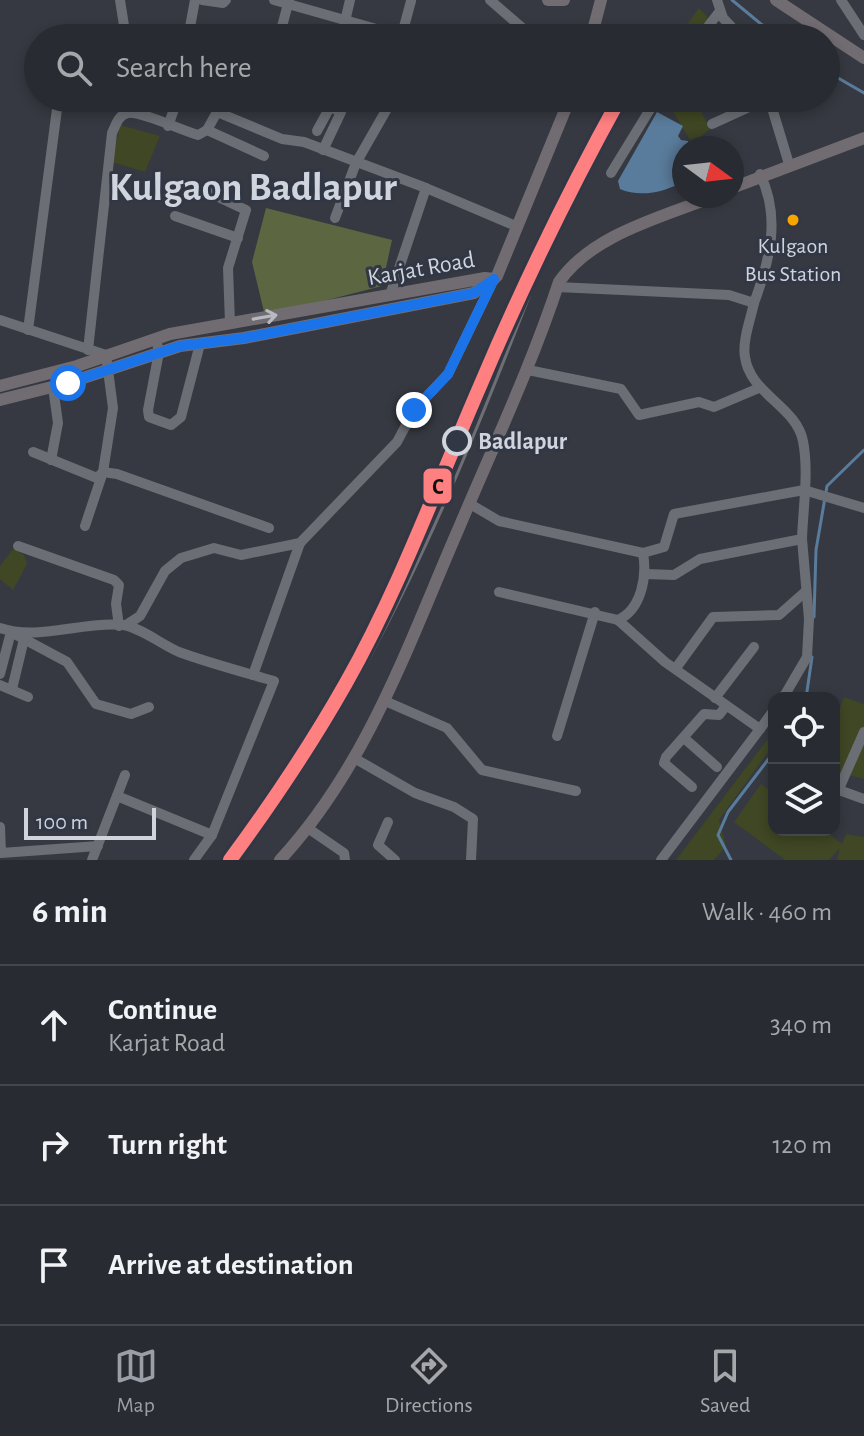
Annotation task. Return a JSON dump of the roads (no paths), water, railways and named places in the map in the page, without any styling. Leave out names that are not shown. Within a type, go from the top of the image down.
[{"type":"main road","points":[[548,0],[564,0]]},
{"type":"main road","points":[[595,24],[601,0]]},
{"type":"main road","points":[[776,0],[812,24]]},
{"type":"main road","points":[[840,42],[864,58]]},
{"type":"main road","points":[[494,279],[564,112]]},
{"type":"main road","points":[[744,182],[864,138]]},
{"type":"main road","points":[[280,860],[309,829],[354,758],[385,701],[528,370],[557,287],[570,265],[627,231],[685,208]]},
{"type":"main road","name":"Karjat Road","points":[[0,386],[230,323],[494,279]]},
{"type":"main road","name":"Karjat Road","points":[[0,400],[106,369],[157,345],[200,344],[474,293],[494,279]]},
{"type":"street","points":[[120,0],[124,24]]},
{"type":"street","points":[[191,24],[195,0]]},
{"type":"street","points":[[202,0],[223,3],[226,0]]},
{"type":"street","points":[[274,0],[363,24]]},
{"type":"street","points":[[344,24],[350,0]]},
{"type":"street","points":[[490,0],[518,24]]},
{"type":"street","points":[[841,0],[864,35]]},
{"type":"street","points":[[405,24],[411,1]]},
{"type":"street","points":[[282,24],[288,2]]},
{"type":"street","points":[[707,24],[718,6],[732,24]]},
{"type":"street","points":[[855,18],[864,7]]},
{"type":"street","points":[[28,330],[57,112]]},
{"type":"street","points":[[168,126],[173,112]]},
{"type":"street","points":[[88,350],[112,133],[118,119],[128,113],[198,135],[207,130],[217,112],[282,139],[323,150],[426,188],[516,226]]},
{"type":"street","points":[[317,131],[327,112]]},
{"type":"street","points":[[323,150],[341,112]]},
{"type":"street","points":[[335,218],[356,163],[385,112]]},
{"type":"street","points":[[611,173],[648,112]]},
{"type":"street","points":[[712,124],[738,112]]},
{"type":"street","points":[[773,112],[789,164]]},
{"type":"street","points":[[207,130],[264,156]]},
{"type":"street","points":[[760,174],[774,215],[767,269],[754,303],[744,355],[759,388],[784,410],[803,439],[808,491],[802,539],[809,619],[807,657],[787,692]]},
{"type":"street","points":[[199,188],[246,210],[228,268],[230,323]]},
{"type":"street","points":[[390,295],[426,188]]},
{"type":"street","points":[[175,216],[238,238]]},
{"type":"street","points":[[253,675],[300,543],[397,442],[414,410],[448,374],[494,279]]},
{"type":"street","points":[[557,287],[729,295],[754,303]]},
{"type":"street","points":[[0,320],[106,355],[113,408],[100,475],[85,526]]},
{"type":"street","points":[[157,345],[149,417],[171,425],[181,417],[200,344]]},
{"type":"street","points":[[528,370],[621,389],[639,415],[699,402],[714,407],[759,388]]},
{"type":"street","points":[[51,460],[58,423],[53,387]]},
{"type":"street","points":[[33,452],[100,475],[204,502],[269,528]]},
{"type":"street","points":[[89,511],[100,475]]},
{"type":"street","points":[[470,504],[499,521],[643,553],[664,547],[674,514],[808,491],[864,508]]},
{"type":"street","points":[[646,574],[674,575],[700,559],[802,539]]},
{"type":"street","points":[[11,632],[123,626],[140,616],[165,571],[181,558],[214,548],[241,555],[300,543]]},
{"type":"street","points":[[18,546],[114,580],[119,585],[116,604],[123,626],[180,652],[274,681],[212,835],[194,860]]},
{"type":"street","points":[[618,620],[634,607],[646,574],[643,553]]},
{"type":"street","points":[[499,592],[595,612],[618,620],[665,662],[760,729]]},
{"type":"street","points":[[676,668],[713,617],[779,615],[805,592]]},
{"type":"street","points":[[557,736],[595,612]]},
{"type":"street","points":[[0,628],[67,662],[96,704],[131,714],[149,707]]},
{"type":"street","points":[[0,674],[11,632]]},
{"type":"street","points":[[12,689],[24,639]]},
{"type":"street","points":[[715,698],[754,647]]},
{"type":"street","points":[[0,685],[28,697]]},
{"type":"street","points":[[385,701],[447,728],[479,769],[576,791]]},
{"type":"street","points":[[692,787],[664,763],[704,714],[719,715],[726,706]]},
{"type":"street","points":[[661,860],[768,718]]},
{"type":"street","points":[[840,781],[864,732]]},
{"type":"street","points":[[684,738],[717,767]]},
{"type":"street","points":[[354,758],[415,793],[454,807],[473,819],[471,860]]},
{"type":"street","points":[[92,860],[125,775]]},
{"type":"street","points":[[840,790],[864,799]]},
{"type":"street","points":[[117,796],[212,835]]},
{"type":"street","points":[[388,822],[378,845],[395,860]]},
{"type":"street","points":[[0,827],[1,856],[98,846]]},
{"type":"street","points":[[309,829],[344,853],[345,860]]},
{"type":"water","points":[[657,112],[683,126],[678,136],[672,136],[672,187],[636,193],[620,189],[618,181]]},
{"type":"waterway","points":[[732,0],[761,24]]},
{"type":"waterway","points":[[840,79],[864,93]]},
{"type":"waterway","points":[[814,617],[816,550],[827,486],[864,450]]},
{"type":"waterway","points":[[807,692],[812,657]]},
{"type":"waterway","points":[[731,860],[718,835],[728,812],[768,760]]},
{"type":"railway","points":[[238,860],[287,794],[331,724],[409,580],[476,429],[583,158]]},
{"type":"place","name":"Kulgaon Bus Station","points":[[793,220]]},
{"type":"place","name":"Badlapur","points":[[457,441]]},
{"type":"district","name":"Kulgaon Badlapur","points":[[253,186]]}]
